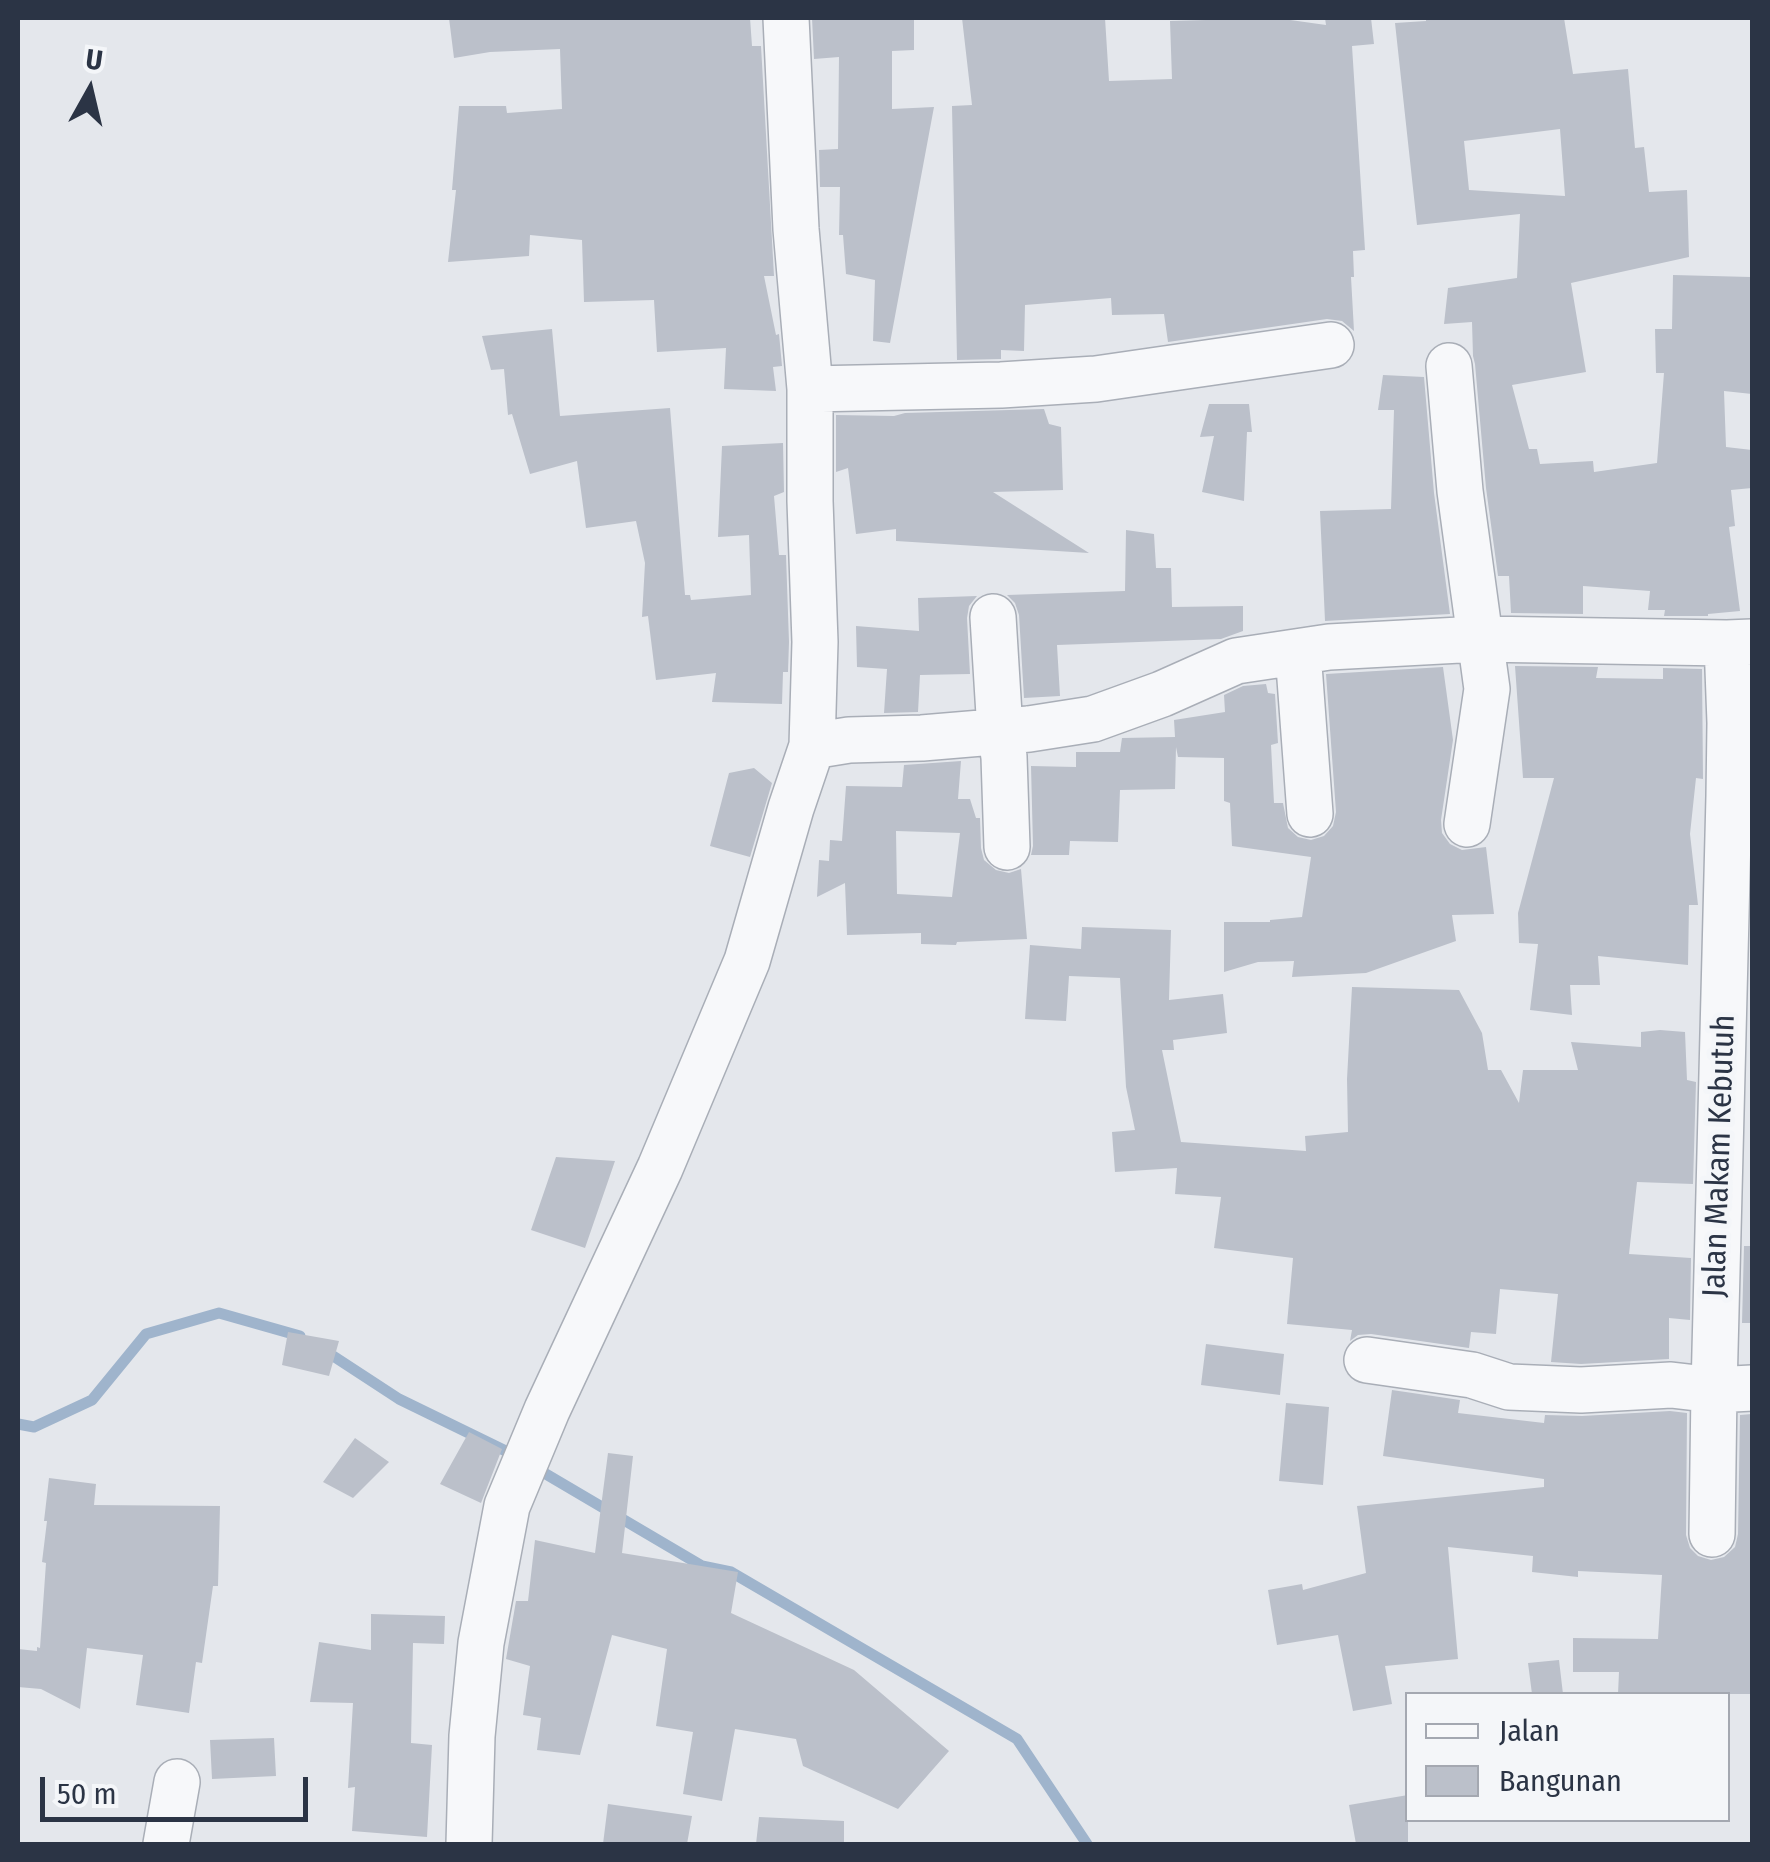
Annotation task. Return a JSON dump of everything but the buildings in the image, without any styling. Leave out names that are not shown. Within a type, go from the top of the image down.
[{"type":"street","points":[[469,1844],[472,1736],[481,1642],[507,1506],[660,1168],[747,961],[812,746],[815,642],[810,389],[796,228],[786,18]]},
{"type":"street","points":[[810,389],[1096,379],[1331,345]]},
{"type":"street","points":[[1450,366],[1460,491],[1487,689],[1467,824]]},
{"type":"street","points":[[993,617],[1004,758],[1006,848]]},
{"type":"street","points":[[812,746],[849,740],[1028,729],[1093,718],[1162,694],[1236,661],[1346,646],[1478,639],[1740,642]]},
{"type":"street","name":"Jalan Makam Kebutuh","points":[[1712,1534],[1733,1389],[1729,814],[1730,723],[1740,642]]},
{"type":"street","points":[[1298,652],[1310,814]]},
{"type":"street","points":[[1367,1360],[1472,1376],[1510,1387],[1581,1390],[1671,1385],[1733,1389]]},
{"type":"street","points":[[166,1844],[177,1782]]},
{"type":"waterway","points":[[18,1424],[34,1427],[92,1400],[146,1334],[219,1313],[300,1336]]},
{"type":"waterway","points":[[324,1350],[399,1399],[518,1457]]},
{"type":"waterway","points":[[534,1467],[702,1566],[731,1572],[1017,1739],[1087,1844]]}]
